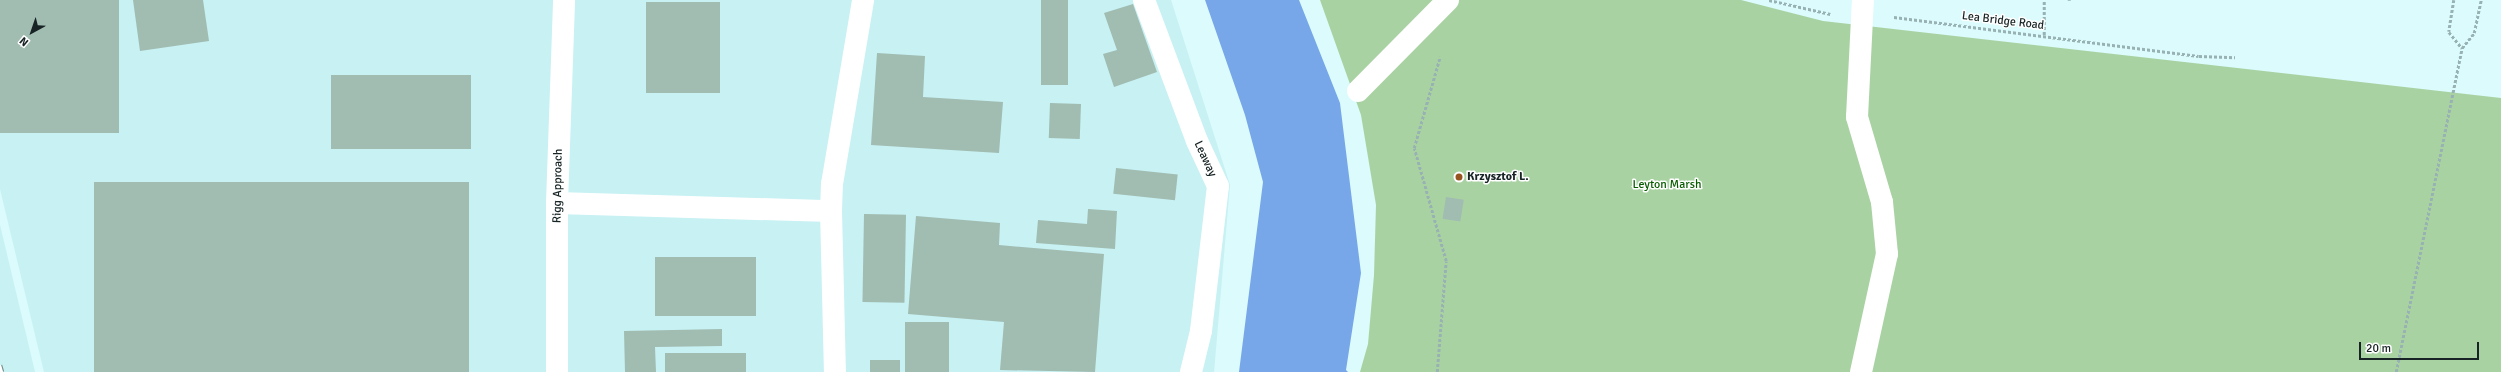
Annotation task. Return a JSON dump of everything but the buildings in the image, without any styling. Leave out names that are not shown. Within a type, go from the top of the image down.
[{"type":"street","name":"Rigg Approach","points":[[557,372],[558,203],[564,0]]},
{"type":"street","points":[[835,372],[831,211],[832,184],[863,0]]},
{"type":"street","name":"Leaway","points":[[1144,0],[1197,141],[1218,186],[1201,332],[1191,372]]},
{"type":"street","points":[[1358,91],[1448,0]]},
{"type":"street","points":[[1861,372],[1887,254],[1882,202],[1857,118],[1862,8]]},
{"type":"street","points":[[558,203],[831,211]]},
{"type":"path","name":"Lea Bridge Road","points":[[1769,0],[1813,12],[1862,8],[1888,16],[2200,56],[2235,57]]},
{"type":"path","points":[[2044,0],[2044,35]]},
{"type":"path","points":[[2454,0],[2449,32],[2462,48]]},
{"type":"path","points":[[2396,372],[2462,48],[2474,33],[2481,0]]},
{"type":"path","points":[[1437,372],[1446,261],[1414,148],[1442,49]]},
{"type":"shaded area","points":[[0,0],[1171,0],[1230,185],[1214,372],[44,372],[0,189]]},
{"type":"shaded area","points":[[0,225],[35,372],[0,372]]},
{"type":"green space","name":"Leyton Marsh","points":[[1320,0],[1741,0],[1823,21],[2501,98],[2501,372],[1360,372],[1368,344],[1374,275],[1376,205],[1361,115]]},
{"type":"water","points":[[1205,0],[1299,0],[1340,103],[1361,273],[1346,370],[1348,372],[1239,372],[1263,182],[1245,115]]},
{"type":"railway","points":[[0,365],[2,372]]},
{"type":"place","name":"Krzysztof L.","points":[[1459,177]]}]
